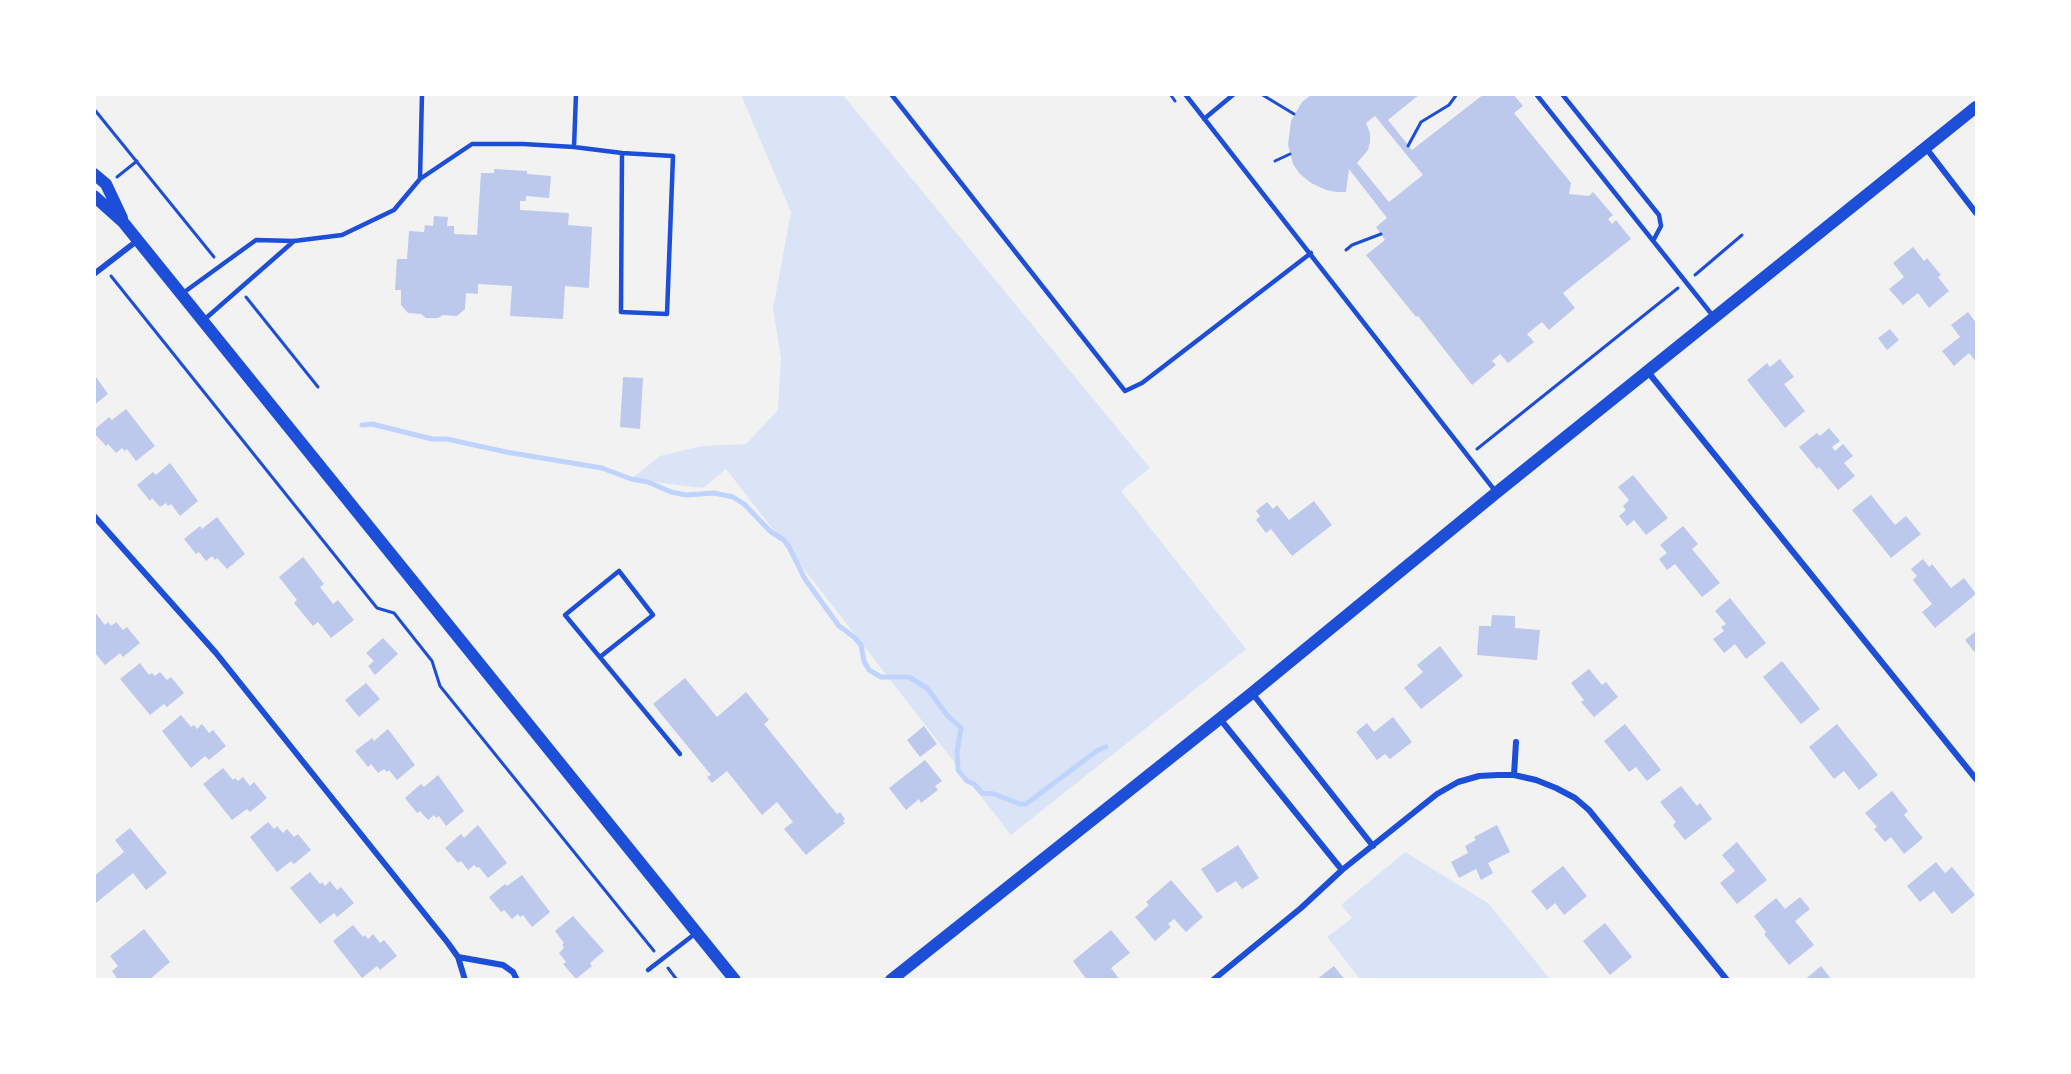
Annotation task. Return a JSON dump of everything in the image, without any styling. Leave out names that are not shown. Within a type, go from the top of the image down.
[{"type":"main road","points":[[891,980],[1220,719],[1496,493],[1977,107]]},
{"type":"main road","points":[[94,174],[106,184],[123,222]]},
{"type":"main road","points":[[94,196],[123,222],[138,240],[735,980]]},
{"type":"street","points":[[1926,148],[1977,213]]},
{"type":"street","points":[[94,274],[138,240]]},
{"type":"street","points":[[1648,372],[1977,779]]},
{"type":"street","points":[[94,516],[216,653],[458,957],[465,980]]},
{"type":"street","points":[[1252,693],[1372,846]]},
{"type":"street","points":[[1220,719],[1342,870]]},
{"type":"street","points":[[1514,775],[1516,742]]},
{"type":"street","points":[[1213,980],[1342,870],[1429,801],[1458,782],[1479,776],[1514,775],[1556,788],[1575,798],[1589,810],[1727,980]]},
{"type":"street","points":[[458,957],[503,965],[513,972],[517,980]]},
{"type":"lane","points":[[420,179],[422,94]]},
{"type":"lane","points":[[574,147],[576,94]]},
{"type":"lane","points":[[891,94],[1125,391],[1142,383],[1311,253]]},
{"type":"lane","points":[[1185,94],[1496,493]]},
{"type":"lane","points":[[1204,119],[1234,94]]},
{"type":"lane","points":[[1536,94],[1715,318]]},
{"type":"lane","points":[[1562,94],[1659,215],[1661,226],[1653,242]]},
{"type":"lane","points":[[181,295],[256,240],[294,241],[342,235],[394,210],[420,179],[472,144],[523,144],[674,156],[667,314],[621,312],[622,153]]},
{"type":"lane","points":[[203,321],[294,241]]},
{"type":"lane","points":[[600,657],[653,615],[619,571],[566,615],[600,657],[680,754]]},
{"type":"lane","points":[[648,970],[697,933]]},
{"type":"path","points":[[1261,94],[1294,114]]},
{"type":"path","points":[[1408,146],[1421,122],[1449,105],[1458,94]]},
{"type":"path","points":[[94,109],[129,152]]},
{"type":"path","points":[[1275,161],[1290,154]]},
{"type":"path","points":[[114,179],[137,161]]},
{"type":"path","points":[[1346,250],[1352,245],[1381,234]]},
{"type":"path","points":[[1692,277],[1742,235]]},
{"type":"path","points":[[111,276],[377,608],[394,613],[432,661],[440,686],[677,980]]},
{"type":"path","points":[[1469,456],[1678,288]]},
{"type":"shaded area","points":[[741,95],[843,95],[1150,468],[1121,491],[1246,649],[1011,835],[726,469],[703,488],[631,479],[660,456],[702,446],[746,444],[778,410],[781,358],[773,309],[791,212]]},
{"type":"shaded area","points":[[1405,852],[1488,903],[1550,979],[1360,979],[1327,937],[1352,918],[1341,905]]},
{"type":"building","points":[[1312,94],[1420,94],[1388,120],[1412,150],[1484,94],[1513,94],[1523,106],[1514,113],[1571,183],[1569,194],[1589,196],[1593,192],[1613,215],[1608,219],[1612,224],[1616,220],[1631,239],[1563,293],[1575,308],[1549,330],[1542,322],[1527,334],[1534,342],[1508,363],[1500,354],[1492,361],[1496,365],[1472,385],[1366,255],[1385,240],[1376,227],[1387,218],[1349,169],[1346,192],[1336,192],[1311,183],[1293,164],[1288,145],[1291,121],[1302,102]],"holes":[[[1375,116],[1423,175],[1389,202],[1357,163],[1368,150],[1370,142],[1370,133],[1366,123]]]},
{"type":"building","points":[[494,169],[527,171],[527,174],[551,176],[549,198],[526,196],[526,201],[520,201],[520,210],[569,213],[568,225],[592,227],[589,288],[565,286],[563,319],[510,316],[512,286],[478,284],[478,294],[466,293],[465,309],[457,316],[443,315],[438,318],[426,318],[421,314],[408,313],[401,305],[401,290],[395,290],[397,259],[407,259],[409,231],[424,232],[425,225],[433,226],[434,216],[448,217],[447,226],[454,226],[454,234],[477,235],[481,173],[494,173]]},
{"type":"building","points":[[1913,247],[1924,261],[1927,258],[1941,275],[1938,277],[1949,291],[1929,308],[1918,293],[1903,305],[1889,289],[1904,277],[1893,263]]},
{"type":"building","points":[[1968,312],[1976,323],[1976,362],[1969,353],[1954,366],[1942,351],[1960,337],[1951,325]]},
{"type":"building","points":[[1890,329],[1899,340],[1887,350],[1878,338]]},
{"type":"building","points":[[1780,359],[1794,377],[1784,384],[1805,411],[1785,428],[1747,380],[1767,363],[1770,367]]},
{"type":"building","points":[[94,374],[108,394],[94,405]]},
{"type":"building","points":[[623,377],[643,378],[640,429],[620,427]]},
{"type":"building","points":[[126,409],[155,446],[136,461],[127,449],[125,451],[122,448],[116,453],[94,433],[94,430],[109,417],[112,420]]},
{"type":"building","points":[[1829,428],[1840,441],[1832,447],[1835,451],[1843,444],[1853,456],[1844,463],[1855,476],[1838,490],[1799,447],[1817,433],[1820,436]]},
{"type":"building","points":[[170,463],[198,501],[180,516],[171,504],[168,506],[166,503],[160,507],[152,498],[150,501],[137,485],[153,472],[156,475]]},
{"type":"building","points":[[1633,475],[1668,518],[1646,535],[1634,520],[1627,526],[1619,516],[1626,510],[1623,506],[1629,500],[1618,487]]},
{"type":"building","points":[[1871,495],[1895,525],[1906,516],[1921,534],[1891,558],[1852,510]]},
{"type":"building","points":[[1314,501],[1332,525],[1292,556],[1271,529],[1266,533],[1256,520],[1260,516],[1256,511],[1267,502],[1273,509],[1277,505],[1289,520]]},
{"type":"building","points":[[217,517],[245,554],[227,569],[212,556],[206,561],[199,552],[196,554],[184,539],[200,526],[202,529]]},
{"type":"building","points":[[1683,526],[1698,544],[1692,549],[1720,583],[1702,597],[1675,564],[1667,570],[1659,559],[1667,553],[1660,545]]},
{"type":"building","points":[[303,557],[324,584],[320,587],[333,604],[338,600],[354,620],[331,638],[318,622],[313,626],[294,603],[297,600],[279,577]]},
{"type":"building","points":[[1923,559],[1929,567],[1932,564],[1951,588],[1964,578],[1976,594],[1935,628],[1922,612],[1932,604],[1913,580],[1917,576],[1911,569]]},
{"type":"building","points":[[1730,598],[1766,643],[1746,659],[1735,644],[1724,653],[1713,639],[1724,631],[1721,627],[1726,624],[1715,611]]},
{"type":"building","points":[[94,611],[105,625],[108,622],[111,626],[116,622],[123,630],[127,627],[140,643],[123,657],[120,653],[105,665],[94,652]]},
{"type":"building","points":[[1492,615],[1515,616],[1515,628],[1540,630],[1537,660],[1477,655],[1479,626],[1491,626]]},
{"type":"building","points":[[1976,631],[1976,654],[1965,640]]},
{"type":"building","points":[[383,638],[398,654],[375,675],[368,666],[374,661],[366,653]]},
{"type":"building","points":[[1440,646],[1463,676],[1421,709],[1404,688],[1423,672],[1417,665]]},
{"type":"building","points":[[1782,661],[1820,709],[1801,724],[1763,677]]},
{"type":"building","points":[[140,663],[149,675],[152,673],[155,676],[160,672],[167,680],[171,677],[184,693],[167,707],[164,704],[150,715],[120,679]]},
{"type":"building","points":[[1589,669],[1602,685],[1606,682],[1618,697],[1594,717],[1581,702],[1584,700],[1571,683]]},
{"type":"building","points":[[685,678],[717,717],[746,692],[769,720],[764,724],[837,814],[840,812],[845,823],[806,855],[784,829],[793,822],[777,802],[762,815],[727,771],[712,783],[707,777],[711,775],[653,704]]},
{"type":"building","points":[[366,683],[380,699],[359,717],[345,700]]},
{"type":"building","points":[[181,715],[191,727],[194,725],[197,729],[202,724],[209,733],[213,730],[226,746],[209,760],[205,756],[191,768],[162,731]]},
{"type":"building","points":[[1393,717],[1412,742],[1390,759],[1385,754],[1377,760],[1356,732],[1367,723],[1374,732]]},
{"type":"building","points":[[1625,724],[1661,770],[1647,781],[1636,767],[1629,772],[1604,741]]},
{"type":"building","points":[[1837,724],[1878,775],[1859,790],[1844,771],[1834,779],[1809,747]]},
{"type":"building","points":[[924,726],[937,744],[920,757],[907,740]]},
{"type":"building","points":[[388,729],[415,765],[397,780],[389,770],[387,772],[384,769],[378,773],[371,764],[368,767],[355,751],[372,738],[374,741]]},
{"type":"building","points":[[925,760],[942,781],[935,786],[938,790],[921,803],[919,799],[906,810],[889,788]]},
{"type":"building","points":[[223,768],[233,780],[235,778],[238,781],[243,777],[250,786],[254,782],[267,798],[250,812],[247,809],[232,820],[203,784]]},
{"type":"building","points":[[438,775],[464,811],[446,826],[439,816],[436,818],[434,815],[428,820],[420,811],[417,813],[405,798],[421,784],[424,787]]},
{"type":"building","points":[[1681,786],[1697,806],[1700,803],[1712,819],[1685,840],[1673,825],[1676,822],[1660,802]]},
{"type":"building","points":[[1892,791],[1908,811],[1904,815],[1923,838],[1904,854],[1891,837],[1885,842],[1874,829],[1877,827],[1865,813]]},
{"type":"building","points":[[268,822],[274,829],[277,826],[283,833],[287,829],[294,837],[298,834],[311,850],[294,864],[291,861],[277,872],[250,837]]},
{"type":"building","points":[[478,825],[507,863],[488,878],[479,867],[474,865],[468,870],[461,861],[458,863],[445,848],[461,834],[464,838]]},
{"type":"building","points":[[1497,825],[1510,852],[1488,863],[1493,873],[1481,880],[1476,869],[1459,878],[1451,862],[1468,853],[1465,846],[1476,840],[1474,837]]},
{"type":"building","points":[[130,828],[167,873],[146,890],[133,873],[96,903],[94,876],[124,852],[115,840]]},
{"type":"building","points":[[1737,842],[1767,880],[1737,904],[1720,883],[1735,871],[1722,855]]},
{"type":"building","points":[[1238,845],[1259,878],[1242,889],[1236,881],[1217,893],[1201,869]]},
{"type":"building","points":[[1936,862],[1945,873],[1952,867],[1975,895],[1952,914],[1934,891],[1920,902],[1907,886]]},
{"type":"building","points":[[1563,866],[1587,896],[1564,915],[1555,903],[1547,910],[1531,891]]},
{"type":"building","points":[[310,872],[320,884],[322,882],[325,886],[330,881],[337,890],[341,887],[354,903],[337,917],[334,913],[320,924],[290,888]]},
{"type":"building","points":[[522,875],[550,912],[532,927],[523,915],[520,917],[518,914],[512,919],[504,910],[501,912],[489,897],[505,884],[507,886]]},
{"type":"building","points":[[1171,880],[1203,917],[1186,932],[1174,919],[1168,924],[1171,927],[1155,941],[1135,917],[1149,905],[1146,902]]},
{"type":"building","points":[[1800,897],[1810,909],[1795,921],[1814,945],[1789,965],[1764,934],[1766,932],[1754,916],[1776,898],[1785,909]]},
{"type":"building","points":[[573,916],[604,951],[590,963],[592,966],[576,979],[563,964],[566,962],[559,953],[564,948],[562,944],[564,943],[555,931]]},
{"type":"building","points":[[1605,923],[1632,957],[1610,975],[1583,941]]},
{"type":"building","points":[[353,925],[363,937],[365,935],[368,939],[373,934],[380,943],[384,940],[397,956],[380,970],[377,966],[362,978],[333,941]]},
{"type":"building","points":[[144,929],[170,962],[149,980],[118,980],[112,971],[118,966],[110,956]]},
{"type":"building","points":[[1111,930],[1130,953],[1111,968],[1120,980],[1087,980],[1073,961]]},
{"type":"building","points":[[1334,966],[1345,980],[1316,980]]},
{"type":"building","points":[[1821,966],[1832,980],[1804,980],[1808,977]]},
{"type":"waterway","points":[[362,425],[372,424],[432,439],[447,439],[506,452],[602,468],[686,495],[714,493],[733,497],[744,504],[771,532],[784,540],[805,579],[839,626],[861,645],[864,661],[869,670],[881,677],[909,677],[927,688],[947,715],[961,728],[957,752],[958,770],[982,793],[994,794],[1026,804],[1098,750],[1106,747]]}]
